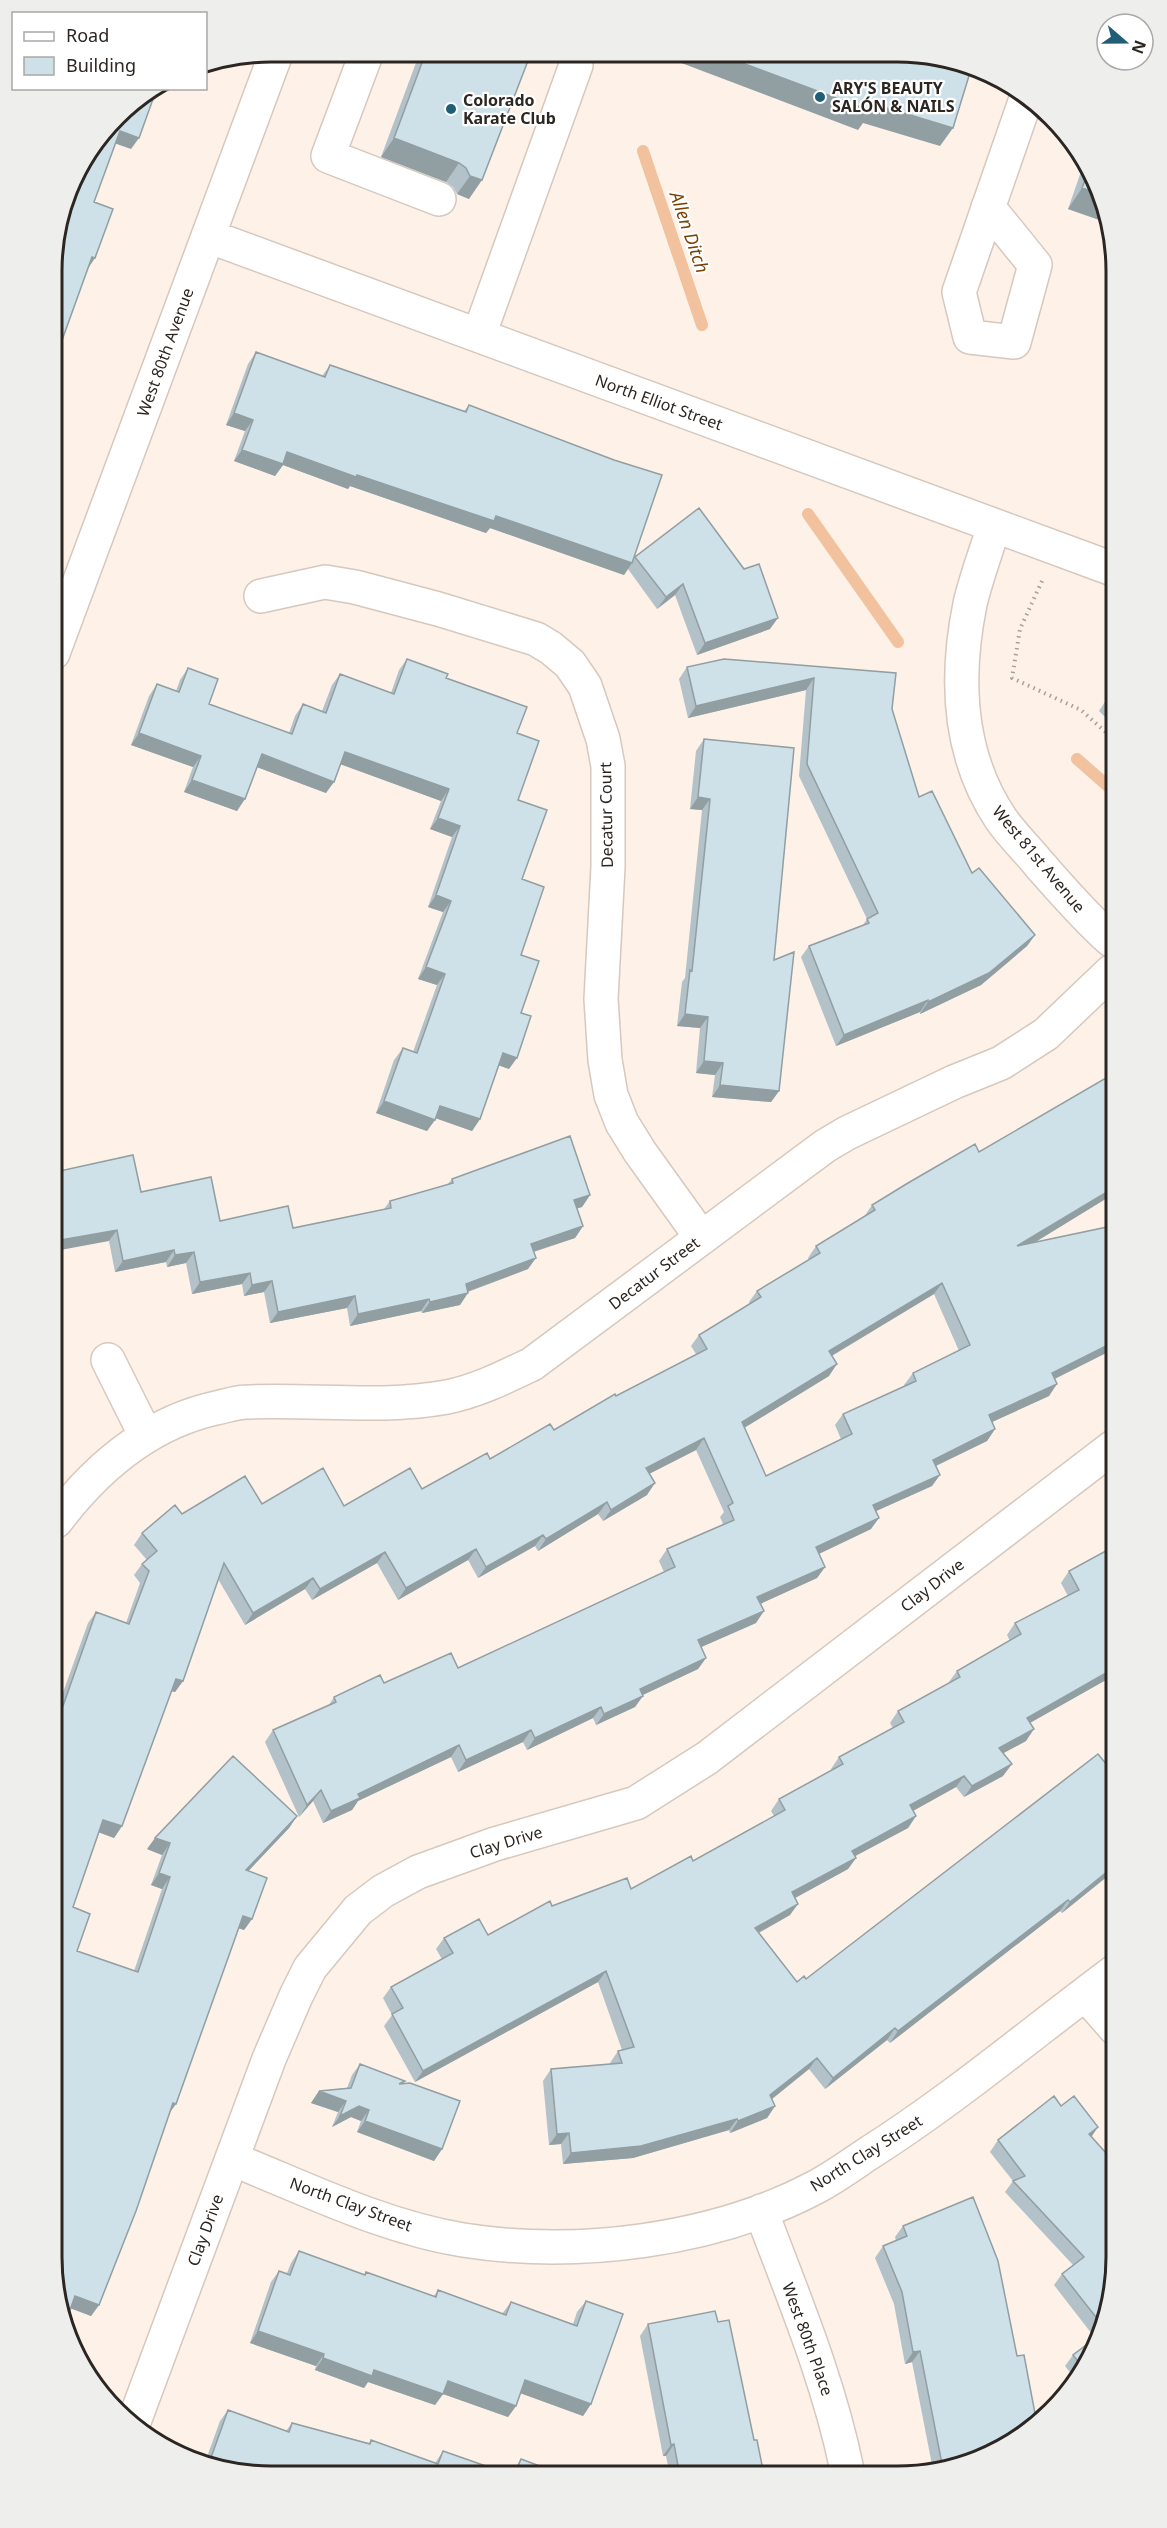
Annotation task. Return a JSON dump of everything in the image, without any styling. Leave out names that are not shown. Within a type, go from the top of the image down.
[{"type":"street","name":"West 80th Avenue","points":[[62,629],[273,62]]},
{"type":"street","points":[[363,62],[328,156],[439,199]]},
{"type":"street","points":[[479,335],[576,65]]},
{"type":"street","points":[[988,207],[1024,105]]},
{"type":"street","name":"North Elliot Street","points":[[208,236],[1106,567]]},
{"type":"street","name":"West 81st Avenue","points":[[994,526],[970,603],[962,656],[962,718],[969,751],[983,789],[1002,820],[1066,895],[1106,935]]},
{"type":"street","name":"Decatur Court","points":[[261,596],[325,582],[355,586],[536,639],[570,664],[594,708],[608,766],[608,867],[601,999],[605,1060],[611,1095],[622,1123],[640,1152],[701,1237]]},
{"type":"street","name":"Decatur Street","points":[[62,1513],[77,1493],[111,1459],[146,1436],[196,1412],[245,1402],[358,1404],[422,1400],[483,1387],[532,1364],[825,1146],[847,1133],[954,1082],[1001,1063],[1066,1017],[1106,977]]},
{"type":"street","points":[[108,1360],[146,1436]]},
{"type":"street","name":"Clay Drive","points":[[136,2417],[269,2059],[296,1996],[310,1968],[358,1910],[383,1891],[418,1872],[495,1844],[636,1803],[675,1780],[726,1744],[1105,1453]]},
{"type":"street","name":"North Clay Street","points":[[232,2159],[387,2221],[473,2241],[535,2247],[615,2244],[686,2233],[721,2225],[761,2211],[816,2187],[912,2127],[1105,1979]]},
{"type":"street","points":[[1085,1994],[1105,2017]]},
{"type":"street","name":"West 80th Place","points":[[761,2211],[825,2382],[847,2466]]},
{"type":"path","points":[[1057,549],[1020,629],[1012,678],[1082,710],[1106,732]]},
{"type":"building","name":"Colorado Karate Club","points":[[422,62],[528,62],[482,180],[470,176],[466,168],[459,163],[394,138]]},
{"type":"building","points":[[739,62],[924,63],[969,75],[953,128],[874,104],[871,111]]},
{"type":"building","points":[[154,97],[139,138],[120,131],[94,202],[113,209],[95,258],[92,257],[62,340],[63,243],[77,190],[89,166],[113,133],[133,113]]},
{"type":"building","points":[[1085,180],[1090,191],[1082,188]]},
{"type":"building","points":[[256,352],[325,377],[330,365],[466,412],[469,405],[614,460],[662,475],[632,563],[496,516],[494,521],[357,475],[356,477],[287,452],[283,464],[242,450],[253,420],[234,413]]},
{"type":"building","points":[[699,508],[744,569],[759,564],[778,618],[705,643],[683,584],[666,597],[635,557]]},
{"type":"building","points":[[407,659],[448,674],[446,678],[527,707],[517,733],[539,741],[518,800],[547,810],[522,879],[544,887],[521,955],[539,961],[521,1013],[531,1016],[517,1058],[503,1053],[480,1119],[440,1106],[435,1120],[384,1101],[403,1048],[417,1053],[445,974],[426,967],[451,901],[436,895],[460,826],[438,818],[449,789],[345,752],[334,782],[262,754],[245,799],[192,780],[201,756],[139,733],[157,684],[179,692],[188,668],[218,679],[209,704],[292,734],[303,704],[326,713],[340,674],[394,694]]},
{"type":"building","points":[[724,659],[896,673],[892,709],[919,797],[932,791],[972,873],[979,868],[1035,935],[989,973],[928,1002],[928,1000],[844,1035],[809,946],[869,923],[867,919],[878,913],[807,764],[814,678],[696,706],[687,667]]},
{"type":"building","points":[[704,739],[794,748],[774,960],[794,952],[779,1091],[720,1085],[723,1063],[704,1061],[708,1017],[685,1014],[690,970],[692,971],[710,799],[698,797]]},
{"type":"building","points":[[1106,1078],[1106,1193],[1017,1246],[1106,1227],[1105,1346],[1052,1373],[1057,1384],[989,1415],[995,1429],[933,1460],[940,1475],[873,1505],[879,1518],[816,1547],[825,1567],[757,1597],[764,1611],[698,1640],[706,1658],[640,1689],[643,1696],[604,1714],[601,1707],[535,1738],[531,1730],[466,1760],[459,1745],[358,1794],[360,1798],[331,1811],[321,1790],[307,1805],[273,1730],[336,1702],[334,1697],[380,1675],[384,1683],[451,1653],[458,1668],[675,1567],[667,1549],[734,1520],[728,1506],[733,1503],[704,1438],[646,1468],[655,1483],[611,1510],[607,1502],[546,1539],[543,1535],[486,1567],[476,1549],[406,1588],[385,1552],[320,1589],[313,1578],[253,1613],[224,1563],[183,1681],[176,1679],[122,1826],[103,1820],[73,1907],[90,1914],[77,1951],[138,1972],[170,1877],[159,1873],[170,1843],[155,1838],[233,1756],[297,1816],[246,1870],[267,1878],[252,1919],[243,1916],[176,2104],[173,2103],[136,2211],[99,2305],[75,2296],[69,2312],[63,2285],[62,2258],[62,1709],[96,1612],[129,1624],[149,1571],[142,1564],[157,1551],[142,1533],[175,1505],[182,1514],[245,1476],[262,1504],[323,1468],[344,1506],[410,1468],[422,1489],[487,1453],[490,1459],[550,1424],[554,1430],[615,1394],[616,1396],[707,1349],[699,1335],[761,1297],[757,1291],[820,1253],[816,1246],[875,1210],[872,1205],[975,1144],[979,1152]],"holes":[[[942,1283],[970,1345],[913,1373],[916,1381],[843,1414],[852,1434],[766,1476],[742,1422],[837,1364],[829,1351]]]},
{"type":"building","points":[[570,1136],[590,1195],[574,1200],[583,1226],[531,1244],[536,1258],[466,1284],[468,1293],[358,1314],[355,1296],[278,1312],[272,1281],[252,1285],[250,1273],[200,1282],[194,1252],[175,1255],[174,1250],[123,1261],[117,1230],[62,1240],[62,1170],[133,1155],[141,1192],[211,1177],[220,1221],[288,1206],[293,1228],[391,1208],[390,1201],[453,1183],[452,1179]]},
{"type":"building","points":[[1105,1551],[1105,1673],[1027,1718],[1034,1729],[999,1748],[1012,1764],[972,1786],[964,1776],[910,1805],[916,1816],[852,1851],[856,1858],[792,1892],[798,1904],[755,1928],[797,1982],[804,1976],[806,1979],[1098,1754],[1105,1763],[1105,1873],[1070,1902],[1068,1900],[898,2031],[895,2028],[833,2078],[817,2058],[770,2095],[775,2106],[738,2121],[737,2119],[641,2146],[571,2153],[569,2133],[557,2134],[551,2069],[622,2063],[618,2051],[634,2047],[606,1971],[423,2071],[392,2014],[403,2008],[391,1987],[453,1953],[444,1938],[479,1919],[488,1935],[550,1901],[552,1906],[627,1878],[631,1889],[691,1856],[693,1861],[785,1810],[779,1799],[843,1764],[839,1757],[904,1722],[898,1711],[960,1677],[957,1671],[1021,1634],[1015,1623],[1079,1590],[1069,1571]]},
{"type":"building","points":[[360,2064],[405,2081],[399,2084],[410,2083],[460,2101],[442,2149],[365,2121],[369,2110],[359,2106],[340,2116],[346,2101],[319,2091],[351,2088]]},
{"type":"building","points":[[1054,2096],[1061,2106],[1074,2096],[1098,2127],[1089,2134],[1105,2152],[1105,2271],[1096,2317],[1062,2274],[1084,2257],[1013,2181],[1025,2176],[998,2140]]},
{"type":"building","points":[[973,2197],[998,2261],[1017,2356],[1024,2355],[1035,2414],[1013,2431],[989,2445],[977,2451],[941,2461],[920,2351],[913,2352],[902,2292],[883,2246],[907,2236],[903,2226]]},
{"type":"building","points":[[299,2251],[436,2297],[438,2290],[506,2315],[511,2302],[577,2326],[586,2301],[623,2314],[591,2404],[525,2380],[516,2406],[448,2381],[443,2394],[374,2370],[372,2376],[323,2358],[324,2354],[258,2331],[279,2271],[290,2275]]},
{"type":"building","points":[[715,2311],[718,2322],[729,2320],[754,2440],[757,2440],[762,2466],[678,2466],[674,2444],[671,2445],[648,2324]]},
{"type":"building","points":[[1087,2345],[1078,2361],[1073,2355]]},
{"type":"building","points":[[228,2410],[289,2432],[292,2423],[370,2444],[371,2440],[438,2464],[443,2451],[486,2466],[270,2466],[243,2465],[211,2457]]},
{"type":"building","points":[[521,2459],[540,2466],[518,2466]]},
{"type":"waterway","name":"Allen Ditch","points":[[643,151],[702,325]]},
{"type":"waterway","name":"Allen Ditch","points":[[808,514],[898,642]]},
{"type":"waterway","name":"Allen Ditch","points":[[1077,759],[1106,784]]},
{"type":"place","name":"ARY'S BEAUTY SALÓN & NAILS","points":[[820,97]]},
{"type":"place","name":"Colorado Karate Club","points":[[451,109]]}]
